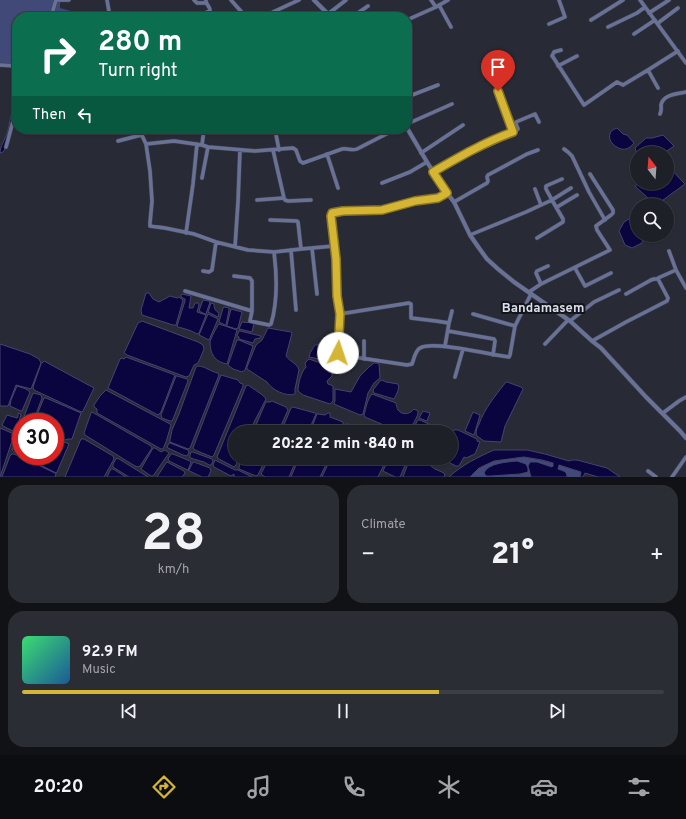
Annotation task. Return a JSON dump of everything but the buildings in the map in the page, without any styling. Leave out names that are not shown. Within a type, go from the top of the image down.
[{"type":"street","points":[[52,12],[56,0],[69,0]]},
{"type":"street","points":[[107,0],[109,12]]},
{"type":"street","points":[[194,0],[197,3],[206,1],[210,8],[207,12]]},
{"type":"street","points":[[231,0],[242,12]]},
{"type":"street","points":[[273,12],[299,0]]},
{"type":"street","points":[[314,0],[327,12]]},
{"type":"street","points":[[333,12],[346,0]]},
{"type":"street","points":[[432,0],[438,6],[451,27]]},
{"type":"street","points":[[412,18],[448,0]]},
{"type":"street","points":[[549,24],[565,17],[559,0]]},
{"type":"street","points":[[591,20],[623,0]]},
{"type":"street","points":[[640,0],[686,63]]},
{"type":"street","points":[[650,13],[669,0]]},
{"type":"street","points":[[359,12],[368,6]]},
{"type":"street","points":[[608,27],[637,13],[645,7]]},
{"type":"street","points":[[634,34],[678,8]]},
{"type":"street","points":[[561,50],[554,52],[552,56],[584,105],[617,82],[622,85],[678,52]]},
{"type":"street","points":[[558,66],[577,56]]},
{"type":"street","points":[[0,65],[12,66]]},
{"type":"street","points":[[648,70],[658,88]]},
{"type":"street","points":[[412,95],[438,85]]},
{"type":"street","points":[[498,91],[513,132]]},
{"type":"street","points":[[660,114],[664,100],[671,95],[686,92]]},
{"type":"street","points":[[412,122],[452,104]]},
{"type":"street","points":[[433,172],[500,136],[516,131],[518,128],[516,123],[534,114],[536,114],[539,122]]},
{"type":"street","points":[[6,147],[12,125]]},
{"type":"street","points":[[422,153],[463,125]]},
{"type":"street","points":[[186,233],[199,145],[202,134]]},
{"type":"street","points":[[276,134],[279,150]]},
{"type":"street","points":[[146,144],[174,141],[208,147],[255,151],[295,149],[301,162],[303,163],[342,149],[357,149],[386,134]]},
{"type":"street","points":[[411,134],[433,172],[454,202],[470,234],[487,259],[502,273],[569,320],[601,348],[686,438]]},
{"type":"street","points":[[118,141],[141,135],[146,144],[150,171],[152,201],[150,225],[152,226],[186,233],[248,250],[274,252],[334,246]]},
{"type":"street","points":[[202,178],[208,147]]},
{"type":"street","points":[[564,149],[572,156],[589,192],[605,220]]},
{"type":"street","points":[[235,247],[240,150]]},
{"type":"street","points":[[273,150],[284,198]]},
{"type":"street","points":[[454,202],[486,183],[488,181],[488,175],[527,154],[538,150]]},
{"type":"street","points":[[327,154],[338,188]]},
{"type":"street","points":[[382,183],[410,172],[427,162]]},
{"type":"street","points":[[447,193],[438,198],[415,201],[382,210],[332,213],[331,216],[336,259],[337,296],[340,314],[338,354],[408,365],[412,364],[417,350],[420,347],[426,346],[445,346],[493,355],[510,356],[516,326],[530,293],[540,284],[610,250],[596,228],[611,215],[613,210],[590,174]]},
{"type":"street","points":[[538,238],[563,222],[557,207],[546,189],[546,186],[562,179]]},
{"type":"street","points":[[470,234],[552,200],[571,188]]},
{"type":"street","points":[[536,189],[541,205]]},
{"type":"street","points":[[557,207],[577,195]]},
{"type":"street","points":[[257,200],[284,198],[288,201],[311,200]]},
{"type":"street","points":[[270,220],[297,221],[301,249]]},
{"type":"street","points":[[203,271],[209,272],[212,270],[216,242]]},
{"type":"street","points":[[312,248],[317,294]]},
{"type":"street","points":[[291,250],[296,310]]},
{"type":"street","points":[[234,276],[252,279],[252,312],[250,321],[271,324],[275,303],[276,274],[274,252]]},
{"type":"street","points":[[669,252],[676,270],[686,288]]},
{"type":"street","points":[[540,284],[536,273],[537,271],[548,266]]},
{"type":"street","points":[[575,268],[585,286],[611,273]]},
{"type":"street","points":[[626,294],[651,280],[658,279],[676,270]]},
{"type":"street","points":[[592,341],[667,301],[668,298],[658,279]]},
{"type":"street","points":[[545,344],[569,320],[594,302],[620,290]]},
{"type":"street","points":[[185,291],[252,312]]},
{"type":"street","points":[[340,314],[409,303],[411,304],[411,318],[449,324]]},
{"type":"street","points":[[445,346],[452,311]]},
{"type":"street","points":[[473,314],[516,326]]},
{"type":"street","points":[[448,332],[494,339],[493,355]]},
{"type":"street","points":[[364,340],[364,359]]},
{"type":"street","points":[[455,377],[463,349]]},
{"type":"street","points":[[663,413],[686,397]]},
{"type":"street","points":[[672,477],[686,457]]},
{"type":"street","points":[[648,471],[656,477]]},
{"type":"shaded area","points":[[0,0],[71,0],[60,1],[60,8],[74,12],[12,12],[12,65],[0,63]]},
{"type":"shaded area","points":[[12,112],[12,127],[6,147],[3,152],[0,153],[8,131]]},
{"type":"shaded area","points":[[617,128],[623,134],[627,135],[634,143],[626,149],[620,149],[610,140],[610,134]]},
{"type":"shaded area","points":[[663,135],[674,146],[637,146],[646,138]]},
{"type":"shaded area","points":[[674,172],[685,184],[666,198],[648,198],[639,190],[674,190]]},
{"type":"shaded area","points":[[630,218],[630,242],[642,243],[632,248],[625,245],[619,231],[624,222]]},
{"type":"shaded area","points":[[146,293],[149,293],[153,299],[159,302],[170,296],[177,298],[179,297],[183,300],[176,325],[142,315],[141,310]]},
{"type":"shaded area","points":[[182,294],[191,296],[189,308],[193,308],[195,303],[198,303],[199,305],[197,312],[206,315],[199,333],[197,334],[177,326],[185,301],[185,299],[181,297]]},
{"type":"shaded area","points":[[203,300],[210,302],[206,314],[199,311]]},
{"type":"shaded area","points":[[211,303],[214,304],[215,309],[219,313],[218,317],[208,312]]},
{"type":"shaded area","points":[[224,307],[229,308],[226,325],[219,322]]},
{"type":"shaded area","points":[[231,309],[242,312],[238,328],[236,329],[227,326]]},
{"type":"shaded area","points":[[208,314],[218,319],[209,340],[199,335]]},
{"type":"shaded area","points":[[142,321],[203,345],[204,349],[199,361],[194,365],[189,376],[186,377],[124,353],[138,323]]},
{"type":"shaded area","points":[[242,322],[254,323],[252,332],[239,329]]},
{"type":"shaded area","points":[[219,324],[237,330],[227,364],[216,359],[211,350],[210,342]]},
{"type":"shaded area","points":[[268,328],[292,333],[286,356],[297,366],[299,370],[295,394],[284,394],[272,388],[267,382],[247,369],[256,345],[262,340]]},
{"type":"shaded area","points":[[239,331],[261,336],[260,338],[255,339],[253,343],[239,339],[237,336]]},
{"type":"shaded area","points":[[237,340],[253,346],[245,370],[242,372],[233,369],[228,365]]},
{"type":"shaded area","points":[[0,344],[30,354],[39,359],[41,363],[31,389],[16,385],[8,406],[0,406]]},
{"type":"shaded area","points":[[315,345],[333,345],[335,355],[334,361],[309,357]]},
{"type":"shaded area","points":[[126,357],[175,375],[161,412],[158,415],[108,388],[120,359],[124,359]]},
{"type":"shaded area","points":[[309,359],[326,365],[331,364],[332,366],[332,376],[327,381],[328,384],[333,386],[333,401],[330,404],[303,395],[298,391],[300,378],[306,367],[305,363]]},
{"type":"shaded area","points":[[44,361],[94,388],[82,412],[34,390],[33,387],[41,364]]},
{"type":"shaded area","points":[[374,363],[379,364],[380,378],[374,383],[368,393],[363,414],[360,415],[334,404],[335,389],[351,392],[360,376]]},
{"type":"shaded area","points":[[198,366],[218,373],[219,375],[190,448],[188,449],[170,442],[170,440],[172,430],[196,367]]},
{"type":"shaded area","points":[[221,375],[238,380],[243,384],[243,386],[212,457],[193,448]]},
{"type":"shaded area","points":[[176,376],[187,379],[188,381],[173,419],[170,421],[162,418],[161,415]]},
{"type":"shaded area","points":[[382,380],[398,384],[398,390],[394,399],[374,393],[373,390]]},
{"type":"shaded area","points":[[506,382],[523,389],[505,426],[501,442],[484,441],[477,436],[477,428],[487,407]]},
{"type":"shaded area","points":[[248,385],[266,399],[253,425],[230,425],[246,386]]},
{"type":"shaded area","points":[[17,386],[30,392],[22,411],[10,406]]},
{"type":"shaded area","points":[[106,390],[171,425],[163,449],[97,413],[97,409],[94,405]]},
{"type":"shaded area","points":[[33,393],[41,395],[42,398],[36,413],[25,413]]},
{"type":"shaded area","points":[[372,394],[396,403],[398,410],[404,414],[411,412],[414,409],[418,411],[418,413],[412,425],[384,425],[365,417],[364,415]]},
{"type":"shaded area","points":[[44,398],[46,398],[81,413],[72,439],[65,440],[64,413],[38,413]]},
{"type":"shaded area","points":[[272,401],[286,407],[288,410],[281,425],[256,425],[266,402]]},
{"type":"shaded area","points":[[293,407],[315,413],[316,414],[311,425],[284,425],[291,408]]},
{"type":"shaded area","points":[[423,411],[430,413],[427,421],[419,418]]},
{"type":"shaded area","points":[[92,412],[151,446],[152,448],[140,466],[135,466],[85,435],[84,433]]},
{"type":"shaded area","points":[[473,412],[480,415],[474,435],[465,431]]},
{"type":"shaded area","points":[[330,413],[330,417],[343,422],[343,425],[313,425],[317,414],[325,415]]},
{"type":"shaded area","points":[[7,415],[12,416],[12,430],[2,425]]},
{"type":"shaded area","points":[[418,420],[420,420],[431,425],[415,425]]},
{"type":"shaded area","points":[[0,428],[12,433],[12,441],[0,477]]},
{"type":"shaded area","points":[[228,430],[228,464],[217,457]]},
{"type":"shaded area","points":[[458,430],[480,442],[475,454],[466,458],[464,457],[459,466],[454,465],[458,465]]},
{"type":"shaded area","points":[[81,439],[84,439],[113,456],[114,459],[104,477],[65,477]]},
{"type":"shaded area","points":[[64,442],[69,444],[64,456]]},
{"type":"shaded area","points":[[169,443],[188,450],[189,452],[187,456],[168,448]]},
{"type":"shaded area","points":[[153,448],[161,452],[165,450],[169,453],[153,476],[151,476],[141,469]]},
{"type":"shaded area","points":[[494,450],[527,450],[569,461],[577,460],[607,468],[620,477],[598,477],[585,473],[583,477],[580,477],[581,472],[559,465],[558,469],[565,472],[567,477],[531,477],[528,466],[530,462],[537,462],[552,467],[553,463],[524,457],[494,461],[479,468],[470,477],[449,477],[470,462]]},
{"type":"shaded area","points":[[191,452],[212,459],[213,461],[211,465],[190,458]]},
{"type":"shaded area","points":[[12,454],[12,465],[38,465],[55,473],[55,477],[2,477]]},
{"type":"shaded area","points":[[171,454],[190,461],[188,470],[193,462],[210,468],[211,471],[208,477],[202,477],[169,461],[168,459]]},
{"type":"shaded area","points":[[524,457],[553,463],[553,466],[552,467],[537,462],[528,466],[531,477],[470,477],[479,468],[494,461]],"holes":[[[498,464],[520,474],[486,476],[485,470]]]},
{"type":"shaded area","points":[[117,458],[148,477],[129,477],[113,467],[113,464]]},
{"type":"shaded area","points":[[215,460],[252,477],[234,477],[234,474],[231,476],[214,467],[213,465]]},
{"type":"shaded area","points":[[517,461],[526,464],[528,472],[491,476],[486,476],[484,473],[489,467],[494,465]]},
{"type":"shaded area","points":[[167,462],[184,471],[185,473],[182,477],[157,477]]},
{"type":"shaded area","points":[[40,465],[60,465],[56,473]]},
{"type":"shaded area","points":[[240,465],[263,465],[256,476],[239,469]]},
{"type":"shaded area","points":[[266,465],[294,465],[289,477],[265,477],[261,474]]},
{"type":"shaded area","points":[[296,465],[326,465],[320,477],[291,477]]},
{"type":"shaded area","points":[[328,465],[384,465],[378,477],[322,477]]},
{"type":"shaded area","points":[[386,465],[405,465],[400,477],[395,477],[383,471]]},
{"type":"shaded area","points":[[407,465],[430,465],[444,473],[445,476],[444,477],[403,477]]},
{"type":"shaded area","points":[[559,465],[581,472],[581,477],[567,477],[558,469]]},
{"type":"shaded area","points":[[111,469],[113,469],[126,477],[107,477]]},
{"type":"district","name":"Bandamasem","points":[[543,307]]},
{"type":"route","points":[[338,353],[340,314],[337,296],[336,259],[331,216],[332,213],[343,211],[382,210],[415,201],[438,198],[447,193],[433,172],[478,147],[500,136],[513,132],[498,91]]}]
